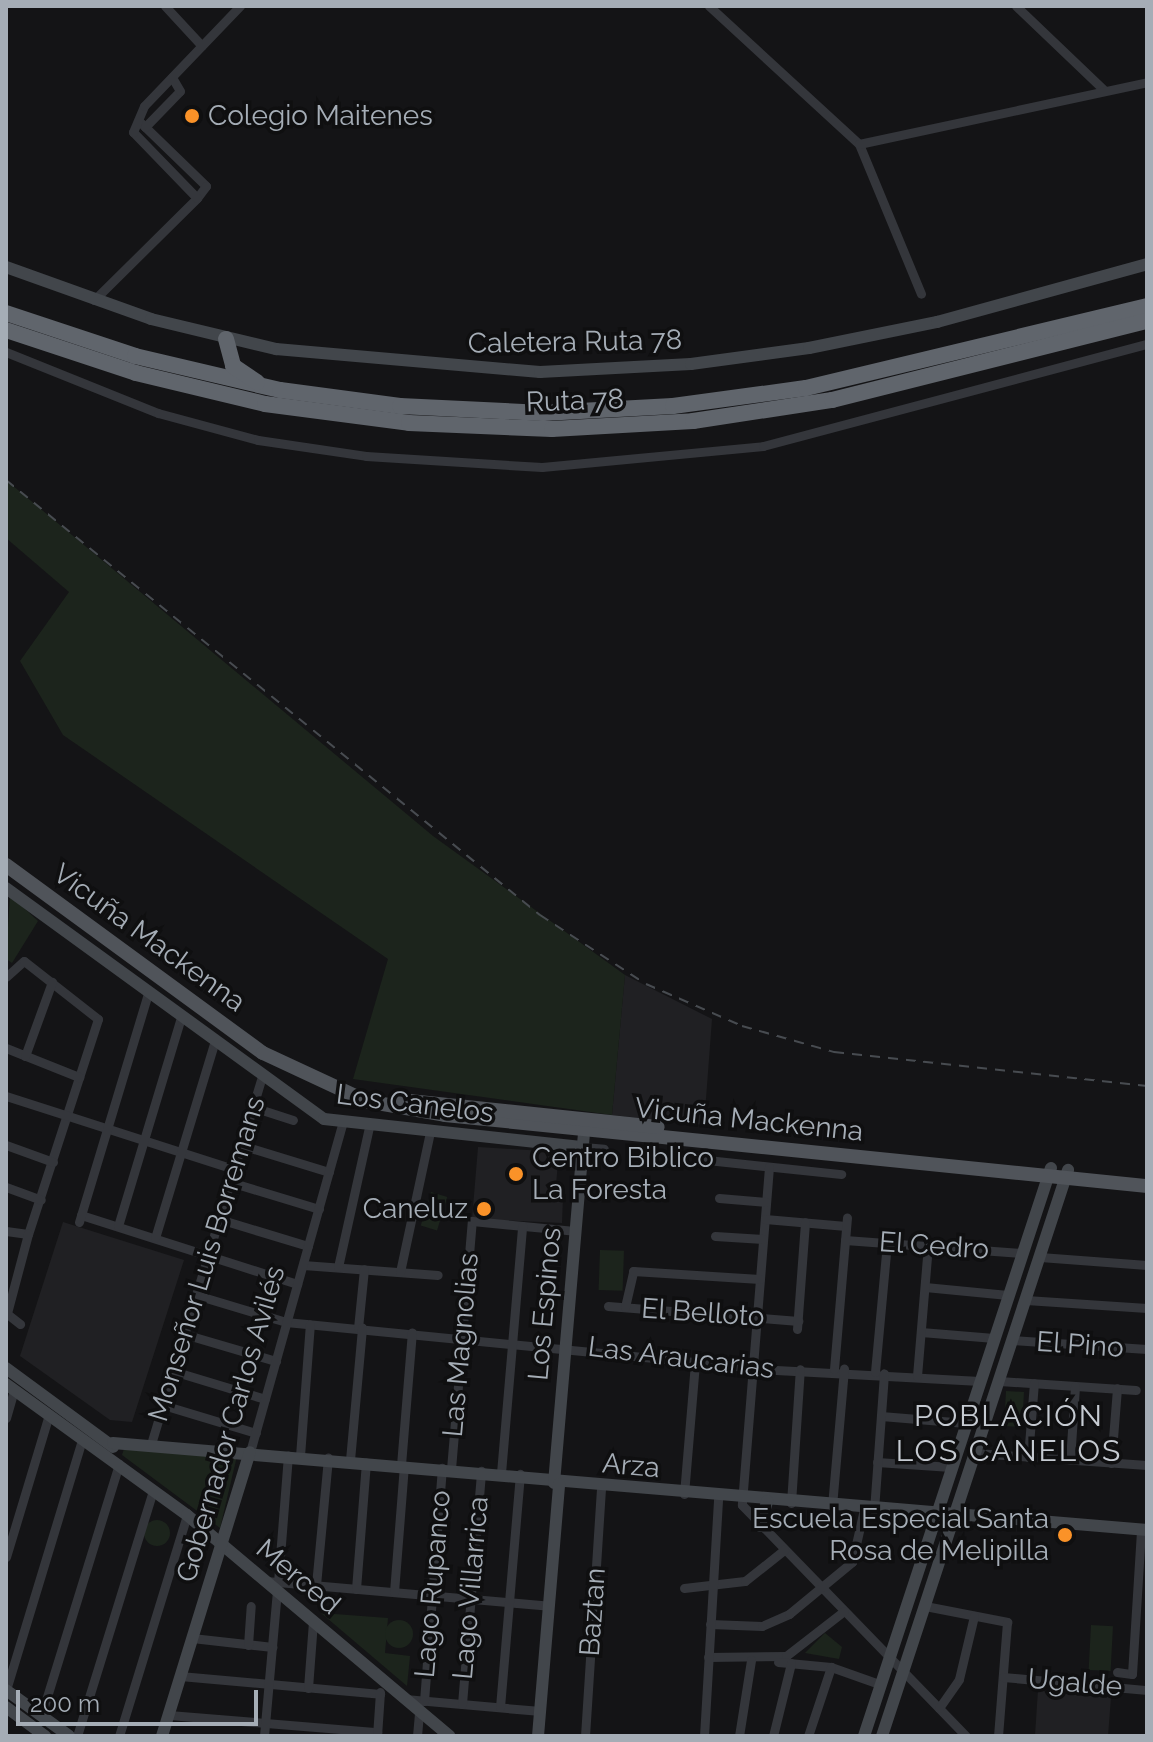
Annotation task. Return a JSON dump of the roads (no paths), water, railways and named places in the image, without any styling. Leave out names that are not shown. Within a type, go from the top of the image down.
[{"type":"highway","name":"Ruta 78","points":[[6,313],[135,356],[265,387],[473,411],[673,406],[888,372],[1147,306]]},
{"type":"highway","name":"Ruta 78","points":[[6,330],[147,376],[275,406],[409,423],[552,429],[693,421],[832,400],[1147,321]]},
{"type":"highway","points":[[226,339],[233,366],[265,387]]},
{"type":"main road","name":"Vicuña Mackenna","points":[[11,869],[263,1053],[348,1095],[416,1112],[585,1124],[1050,1172],[1147,1186]]},
{"type":"main road","name":"Vicuña Mackenna","points":[[1067,1174],[1147,1178]]},
{"type":"street","points":[[165,6],[202,46]]},
{"type":"street","points":[[94,300],[206,186],[143,125],[144,106],[240,6]]},
{"type":"street","points":[[709,6],[859,144],[921,294]]},
{"type":"street","points":[[1016,6],[1104,90]]},
{"type":"street","points":[[172,77],[180,91],[133,132],[197,198]]},
{"type":"street","points":[[859,144],[1147,82]]},
{"type":"street","name":"Caletera Ruta 78","points":[[6,267],[94,300],[226,339],[426,367],[665,366],[888,333],[1147,264]]},
{"type":"street","points":[[6,352],[158,413],[258,440],[366,456],[550,467],[674,460],[791,440],[1147,344]]},
{"type":"street","points":[[6,887],[11,869]]},
{"type":"street","name":"Los Canelos","points":[[6,887],[315,1114],[342,1124],[604,1149]]},
{"type":"street","points":[[7,974],[20,960],[98,1017],[28,1234],[6,1313],[20,1324]]},
{"type":"street","points":[[25,1056],[52,982]]},
{"type":"street","points":[[148,993],[80,1219],[118,1226],[297,1284]]},
{"type":"street","points":[[118,1226],[181,1017]]},
{"type":"street","points":[[155,1238],[215,1041]]},
{"type":"street","points":[[6,1048],[79,1077]]},
{"type":"street","name":"Monseñor Luis Borremans","points":[[151,1444],[263,1074]]},
{"type":"street","points":[[6,1096],[107,1131],[234,1169]]},
{"type":"street","points":[[253,1107],[293,1120]]},
{"type":"street","name":"Gobernador Carlos Avilés","points":[[162,1736],[256,1433],[342,1124]]},
{"type":"street","name":"Los Espinos","points":[[538,1736],[585,1124]]},
{"type":"street","points":[[338,1267],[369,1127]]},
{"type":"street","points":[[400,1272],[430,1132]]},
{"type":"street","points":[[6,1145],[53,1162]]},
{"type":"street","points":[[241,1145],[329,1172]]},
{"type":"street","points":[[707,1160],[841,1174]]},
{"type":"street","points":[[769,1167],[741,1499],[760,1526],[939,1708],[959,1734]]},
{"type":"street","points":[[864,1736],[1050,1172]]},
{"type":"street","points":[[882,1736],[1067,1174]]},
{"type":"street","points":[[230,1182],[319,1209]]},
{"type":"street","points":[[6,1187],[41,1200]]},
{"type":"street","points":[[719,1198],[766,1202]]},
{"type":"street","points":[[219,1219],[308,1246]]},
{"type":"street","points":[[765,1219],[847,1222],[832,1506]]},
{"type":"street","name":"Las Magnolias","points":[[446,1468],[472,1221],[522,1226]]},
{"type":"street","name":"El Belloto","points":[[608,1306],[756,1318],[798,1325],[805,1222]]},
{"type":"street","points":[[501,1473],[522,1226],[575,1231]]},
{"type":"street","points":[[6,1231],[28,1234]]},
{"type":"street","points":[[715,1236],[763,1239]]},
{"type":"street","name":"El Cedro","points":[[845,1240],[1022,1253]]},
{"type":"street","points":[[710,1624],[773,1623],[821,1588],[855,1557],[869,1509],[877,1462],[887,1243]]},
{"type":"street","points":[[917,1376],[928,1246]]},
{"type":"street","points":[[1040,1257],[1147,1265]]},
{"type":"street","points":[[303,1265],[438,1275]]},
{"type":"street","points":[[350,1460],[364,1269]]},
{"type":"street","points":[[625,1307],[633,1271],[760,1279]]},
{"type":"street","points":[[925,1287],[1008,1295]]},
{"type":"street","name":"Las Araucarias","points":[[196,1295],[286,1322],[566,1345],[752,1368],[839,1369],[980,1381]]},
{"type":"street","points":[[1026,1300],[1147,1308]]},
{"type":"street","points":[[264,1736],[274,1584],[310,1324]]},
{"type":"street","points":[[394,1592],[412,1332]]},
{"type":"street","points":[[921,1332],[994,1338]]},
{"type":"street","points":[[184,1334],[276,1361]]},
{"type":"street","name":"El Pino","points":[[1012,1340],[1147,1349]]},
{"type":"street","points":[[684,1494],[695,1363]]},
{"type":"street","points":[[6,1368],[113,1443],[116,1461],[41,1716]]},
{"type":"street","points":[[791,1503],[800,1369]]},
{"type":"street","points":[[173,1371],[265,1399]]},
{"type":"street","points":[[999,1381],[1136,1390]]},
{"type":"street","points":[[1028,1457],[1034,1383]]},
{"type":"street","points":[[1070,1460],[1075,1386]]},
{"type":"street","points":[[6,1418],[10,1387]]},
{"type":"street","name":"Merced","points":[[10,1387],[116,1461],[274,1584],[405,1699],[421,1706],[449,1736]]},
{"type":"street","points":[[1111,1463],[1117,1388]]},
{"type":"street","points":[[163,1405],[256,1433]]},
{"type":"street","points":[[6,1557],[49,1415]]},
{"type":"street","points":[[881,1416],[966,1423]]},
{"type":"street","points":[[82,1440],[6,1690],[69,1735],[153,1490]]},
{"type":"street","name":"Arza","points":[[113,1443],[520,1474],[557,1484],[601,1488],[1144,1529]]},
{"type":"street","points":[[975,1453],[1147,1465]]},
{"type":"street","points":[[316,1585],[328,1458]]},
{"type":"street","points":[[356,1589],[366,1462]]},
{"type":"street","points":[[877,1462],[951,1467]]},
{"type":"street","name":"Lago Rupanco","points":[[417,1736],[446,1468]]},
{"type":"street","name":"Lago Villarrica","points":[[462,1704],[481,1471]]},
{"type":"street","points":[[500,1707],[520,1474]]},
{"type":"street","name":"Baztan","points":[[585,1736],[601,1488]]},
{"type":"street","points":[[704,1736],[718,1497]]},
{"type":"street","points":[[760,1526],[767,1501]]},
{"type":"street","points":[[119,1736],[187,1515]]},
{"type":"street","points":[[1117,1672],[1132,1674],[1144,1529]]},
{"type":"street","points":[[684,1588],[712,1589],[750,1579],[784,1550]]},
{"type":"street","points":[[274,1584],[549,1606]]},
{"type":"street","points":[[248,1645],[251,1606]]},
{"type":"street","points":[[925,1606],[1007,1622],[998,1736]]},
{"type":"street","points":[[767,1661],[800,1649],[844,1611]]},
{"type":"street","points":[[939,1708],[959,1679],[974,1616]]},
{"type":"street","points":[[308,1688],[313,1621]]},
{"type":"street","points":[[192,1638],[272,1647]]},
{"type":"street","points":[[708,1657],[831,1667],[879,1684]]},
{"type":"street","points":[[739,1736],[751,1660]]},
{"type":"street","points":[[773,1736],[791,1663]]},
{"type":"street","points":[[808,1736],[831,1667]]},
{"type":"street","points":[[180,1676],[380,1694]]},
{"type":"street","name":"Ugalde","points":[[1003,1677],[1147,1690]]},
{"type":"street","points":[[169,1715],[377,1734],[381,1679]]},
{"type":"street","points":[[421,1706],[462,1704],[540,1711]]},
{"type":"street","points":[[6,1707],[45,1736]]},
{"type":"railway","points":[[6,480],[540,915],[646,984],[742,1026],[834,1052],[1147,1086]]},
{"type":"place","name":"Colegio Maitenes","points":[[192,116]]},
{"type":"place","name":"Centro Biblico La Foresta","points":[[516,1174]]},
{"type":"place","name":"Caneluz","points":[[484,1209]]},
{"type":"place","name":"Escuela Especial Santa Rosa de Melipilla","points":[[1065,1535]]},
{"type":"district","name":"POBLACIÓN LOS CANELOS","points":[[1009,1433]]}]
